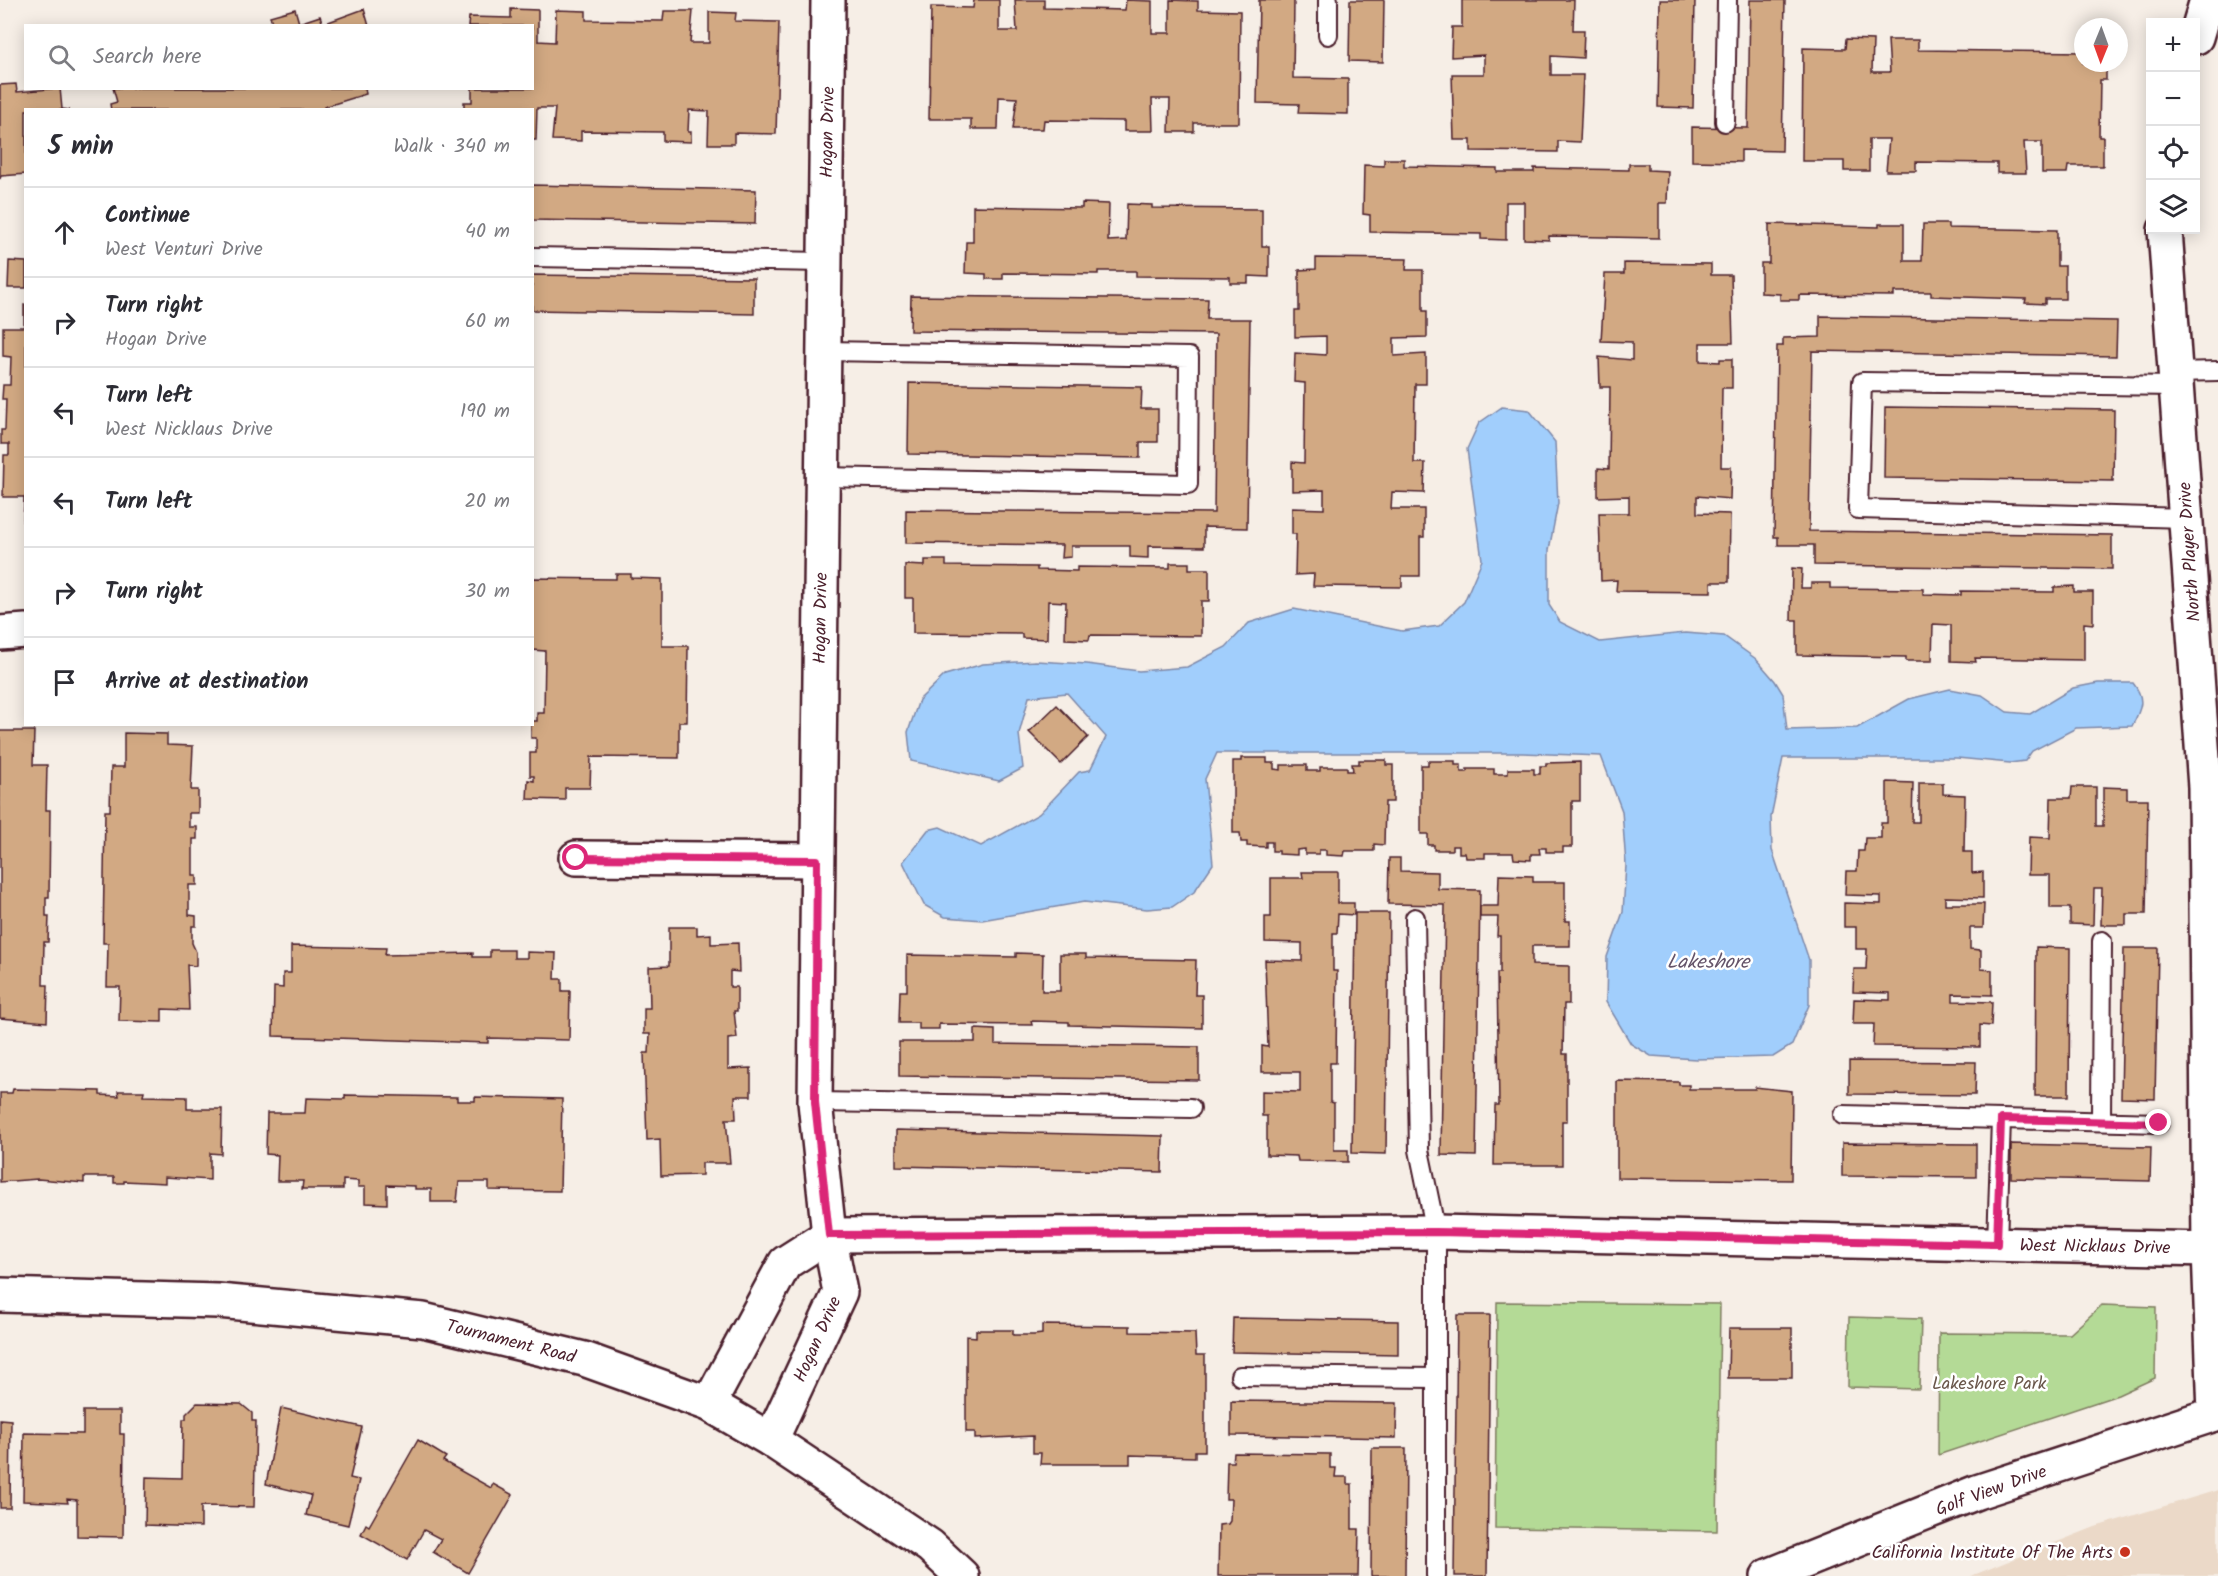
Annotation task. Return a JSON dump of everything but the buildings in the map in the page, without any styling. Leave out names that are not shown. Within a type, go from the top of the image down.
[{"type":"street","name":"Hogan Drive","points":[[771,1440],[840,1292],[829,1235],[815,1102],[828,0]]},
{"type":"street","points":[[2200,22],[2206,0]]},
{"type":"street","name":"North Player Drive","points":[[2165,234],[2212,824],[2209,1249],[2216,1414]]},
{"type":"street","points":[[0,633],[24,631]]},
{"type":"street","points":[[576,858],[817,860]]},
{"type":"street","name":"West Nicklaus Drive","points":[[829,1235],[1436,1232],[2209,1249]]},
{"type":"street","points":[[709,1404],[785,1263],[829,1235]]},
{"type":"street","name":"Tournament Road","points":[[0,1295],[218,1301],[423,1320],[584,1359],[709,1404],[771,1440],[930,1546],[962,1576]]},
{"type":"street","name":"Golf View Drive","points":[[1768,1576],[1977,1492],[2216,1414]]},
{"type":"lane","points":[[1328,0],[1328,34]]},
{"type":"lane","points":[[1725,122],[1727,0]]},
{"type":"lane","points":[[534,257],[825,262]]},
{"type":"lane","points":[[822,477],[1188,484],[1189,357],[824,351]]},
{"type":"lane","points":[[2186,518],[1858,509],[1862,382],[2176,379],[2218,371]]},
{"type":"lane","points":[[1415,918],[1419,1150],[1436,1232],[1436,1576]]},
{"type":"lane","points":[[2101,1121],[2102,941]]},
{"type":"lane","points":[[815,1102],[1191,1108]]},
{"type":"lane","points":[[1843,1116],[2159,1123]]},
{"type":"lane","points":[[1997,1244],[2001,1119]]},
{"type":"lane","points":[[1240,1376],[1436,1378]]},
{"type":"shaded area","name":"California Institute Of The Arts","points":[[2218,1490],[2218,1576],[1971,1576],[2095,1527]]},
{"type":"green space","points":[[1497,1302],[1720,1304],[1717,1531],[1495,1528]]},
{"type":"green space","name":"Lakeshore Park","points":[[2102,1305],[2156,1307],[2155,1378],[2118,1395],[1938,1455],[1939,1333],[2070,1334]]},
{"type":"green space","points":[[1849,1317],[1921,1319],[1919,1389],[1848,1387]]},
{"type":"water","name":"Lakeshore","points":[[1502,407],[1529,410],[1555,442],[1558,503],[1549,550],[1549,605],[1560,622],[1600,642],[1685,633],[1724,636],[1756,659],[1775,681],[1783,694],[1787,730],[1857,728],[1909,699],[1950,689],[1982,695],[2007,712],[2030,714],[2073,688],[2098,683],[2133,683],[2140,694],[2141,704],[2132,726],[2076,728],[2032,751],[2025,761],[2010,763],[1957,758],[1783,758],[1771,817],[1772,850],[1809,960],[1809,1005],[1792,1045],[1773,1057],[1696,1059],[1651,1056],[1631,1044],[1606,1002],[1607,957],[1623,912],[1626,865],[1622,811],[1601,756],[1523,753],[1217,753],[1205,779],[1213,864],[1194,892],[1172,907],[1147,909],[1084,902],[982,920],[945,917],[924,905],[903,862],[928,830],[940,827],[981,846],[1039,814],[1079,772],[1090,770],[1106,737],[1067,693],[1029,697],[1019,734],[1023,768],[999,781],[911,761],[908,732],[919,700],[945,675],[983,664],[1036,661],[1087,664],[1139,671],[1187,667],[1226,647],[1249,623],[1294,609],[1402,631],[1439,626],[1464,602],[1482,560],[1467,449],[1479,423]]},
{"type":"place","name":"California Institute Of The Arts","points":[[2125,1552]]},
{"type":"route","points":[[576,858],[817,860],[815,1102],[829,1235],[1436,1232],[1997,1244],[2001,1119],[2159,1123]]}]
